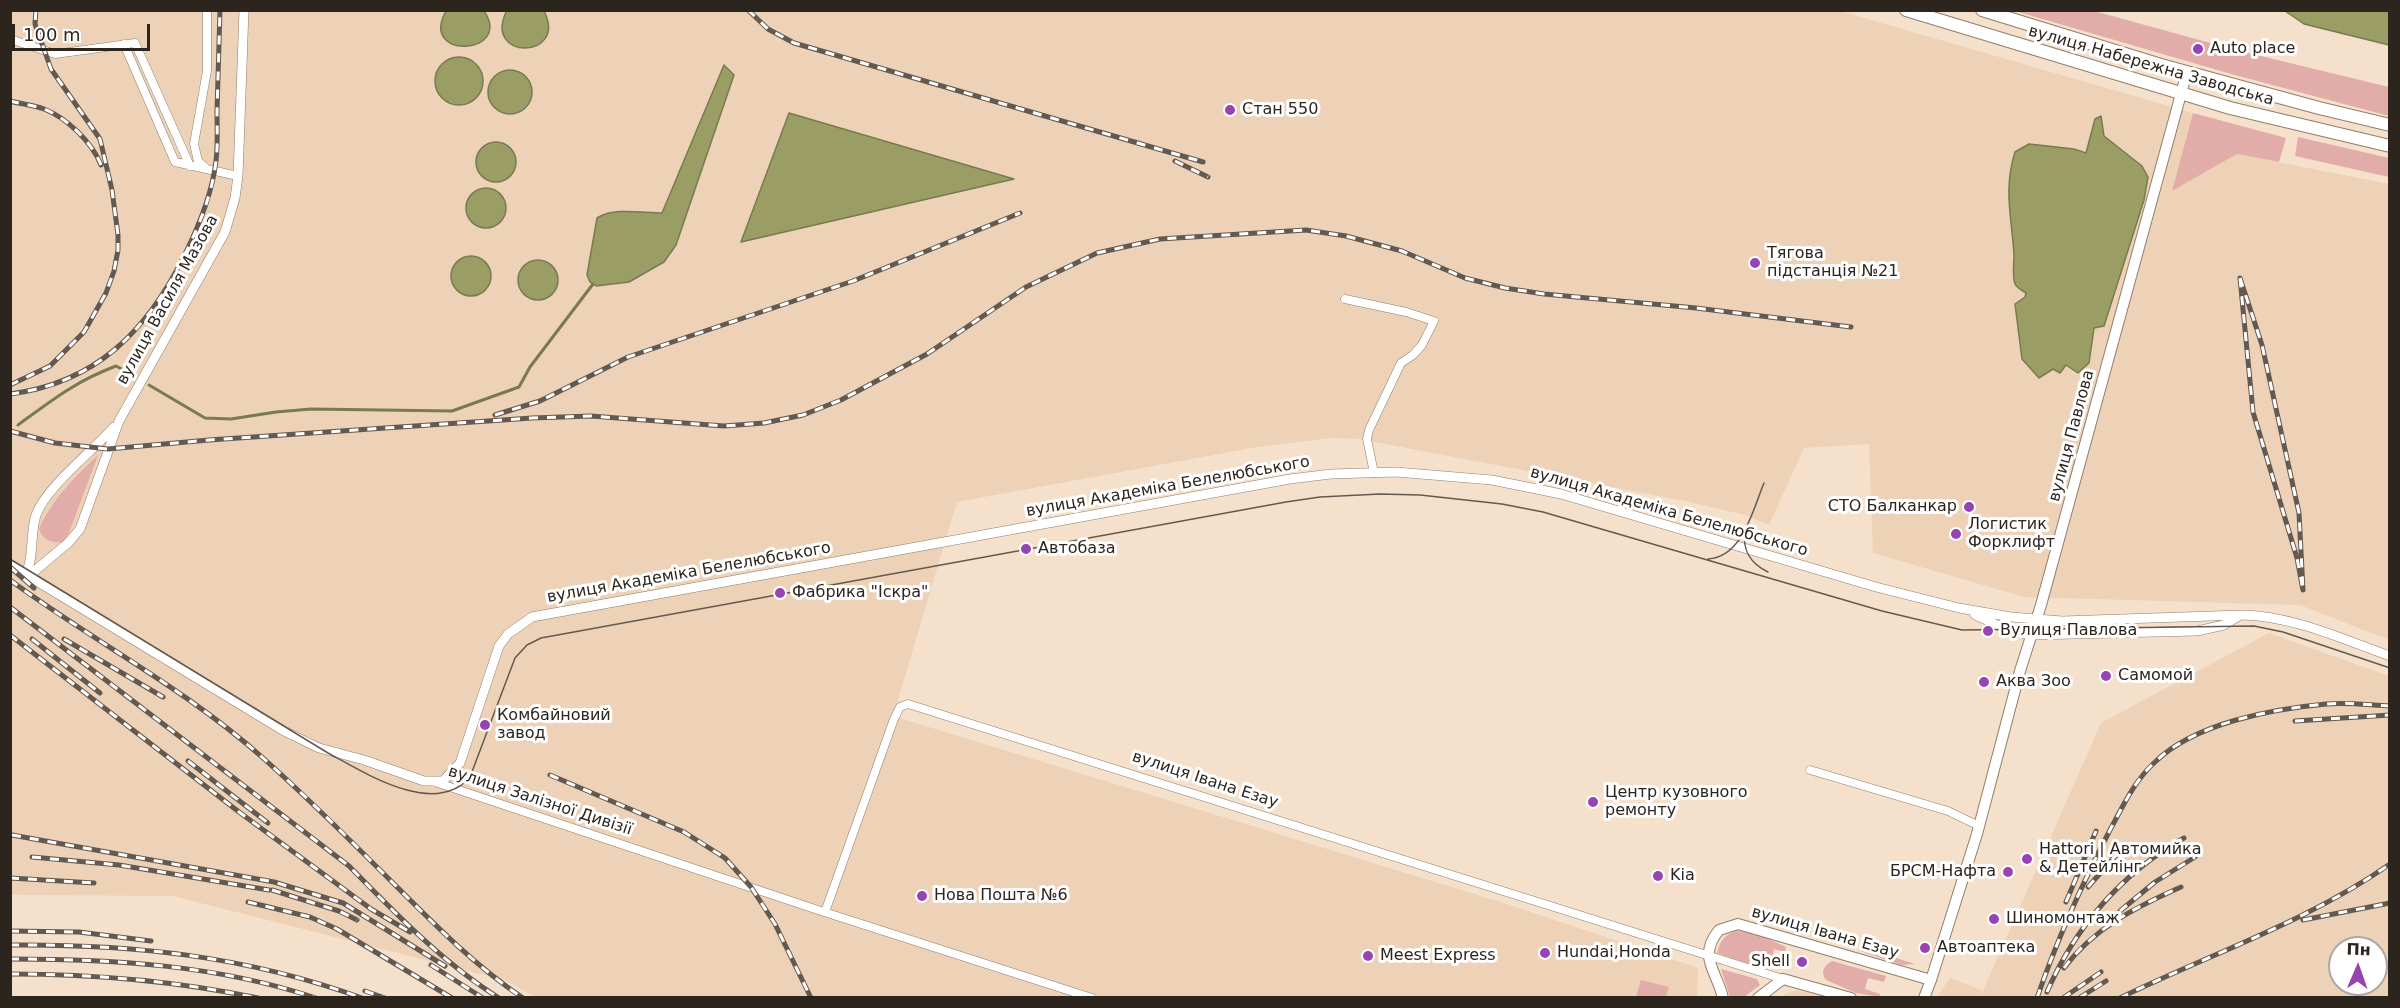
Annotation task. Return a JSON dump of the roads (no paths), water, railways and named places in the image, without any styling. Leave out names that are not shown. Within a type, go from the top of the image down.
[{"type":"main road","name":"вулиця Набережна Заводська","points":[[1906,10],[2241,111],[2390,146]]},
{"type":"main road","name":"вулиця Набережна Заводська","points":[[1982,10],[2187,72],[2390,125]]},
{"type":"main road","name":"вулиця Павлова","points":[[1931,980],[1979,826],[2187,72]]},
{"type":"main road","name":"вулиця Івана Езау","points":[[1708,956],[1712,941],[1719,930],[1738,924],[1931,980]]},
{"type":"main road","points":[[1708,956],[1723,998]]},
{"type":"main road","name":"вулиця Івана Езау","points":[[1783,979],[1851,998]]},
{"type":"main road","points":[[1758,998],[1783,979]]},
{"type":"main road","points":[[1924,998],[1931,980]]},
{"type":"street","points":[[207,10],[207,71],[194,144],[198,161],[208,170]]},
{"type":"street","name":"вулиця Василя Мазова","points":[[28,576],[68,543],[80,529],[119,421],[225,232],[235,198],[238,176],[244,10]]},
{"type":"street","points":[[10,39],[56,54],[135,43],[190,166]]},
{"type":"street","points":[[124,44],[175,162],[238,176]]},
{"type":"street","points":[[1345,299],[1406,312],[1434,321],[1422,345],[1401,363],[1369,430],[1367,439],[1374,473]]},
{"type":"street","name":"вулиця Василя Мазова","points":[[28,576],[30,538],[35,519],[46,498],[119,421]]},
{"type":"street","name":"вулиця Академіка Белелюбського","points":[[435,782],[449,777],[463,756],[499,646],[508,634],[532,618],[1290,479],[1374,473],[1449,475],[1492,480],[1552,492],[1959,608],[2037,620],[2242,615],[2267,617],[2296,624],[2390,656]]},
{"type":"street","name":"вулиця Залізної Дивізії","points":[[10,565],[284,731],[319,748],[364,760],[413,778],[435,782],[1092,998]]},
{"type":"street","name":"вулиця Академіка Белелюбського","points":[[1959,608],[2011,631],[2031,635],[2197,631],[2224,625],[2242,615]]},
{"type":"street","name":"вулиця Івана Езау","points":[[825,912],[894,719],[900,707],[908,704],[1783,979]]},
{"type":"street","points":[[1810,770],[1948,812],[1979,826]]},
{"type":"waterway","points":[[149,385],[205,418],[231,419],[311,409],[452,411],[519,387],[530,367],[593,284]]},
{"type":"waterway","points":[[18,425],[65,392],[116,366],[135,376]]},
{"type":"tram line","points":[[1708,559],[1720,556],[1738,541],[1751,518],[1764,483]]},
{"type":"tram line","points":[[10,559],[328,753],[380,780],[419,793],[438,793],[455,789],[470,777],[515,658],[527,645],[541,638],[1320,497],[1420,495],[1502,504],[1543,512],[1882,611],[1962,630],[2254,626],[2283,632],[2390,668]]},
{"type":"tram line","points":[[1745,531],[1744,538],[1749,556],[1752,561],[1768,572]]},
{"type":"railway","points":[[10,385],[50,366],[84,332],[106,293],[118,250],[112,190],[100,139],[51,69],[35,24],[36,10]]},
{"type":"railway","points":[[10,394],[41,388],[68,378],[93,365],[115,349],[153,308],[184,256],[200,222],[214,174],[217,149],[220,10]]},
{"type":"railway","points":[[748,10],[768,29],[794,43],[1203,162]]},
{"type":"railway","points":[[10,101],[36,106],[61,118],[92,148],[101,165]]},
{"type":"railway","points":[[1175,161],[1208,177]]},
{"type":"railway","points":[[495,415],[540,401],[628,357],[853,281],[1020,213]]},
{"type":"railway","points":[[10,431],[55,443],[108,449],[532,418],[591,416],[724,426],[764,423],[803,415],[841,400],[927,354],[1026,287],[1097,253],[1160,239],[1306,230],[1346,236],[1402,251],[1465,278],[1505,288],[1851,327]]},
{"type":"railway","points":[[2240,278],[2262,345],[2299,513],[2303,590],[2297,558],[2253,412],[2240,278]]},
{"type":"railway","points":[[10,567],[34,588]]},
{"type":"railway","points":[[10,580],[171,687],[233,733],[312,803],[454,942],[487,972],[523,998]]},
{"type":"railway","points":[[10,607],[349,866],[439,953],[499,998]]},
{"type":"railway","points":[[10,635],[239,812],[371,909],[410,932]]},
{"type":"railway","points":[[32,639],[100,693]]},
{"type":"railway","points":[[64,639],[163,697]]},
{"type":"railway","points":[[2037,998],[2062,934],[2100,850],[2130,794],[2155,762],[2191,737],[2235,720],[2259,714],[2334,703],[2390,706]]},
{"type":"railway","points":[[2295,721],[2390,715]]},
{"type":"railway","points":[[188,761],[268,823]]},
{"type":"railway","points":[[550,775],[684,832],[725,858],[751,887],[775,924],[811,998]]},
{"type":"railway","points":[[2066,902],[2096,831]]},
{"type":"railway","points":[[12,835],[274,882],[343,903],[445,966]]},
{"type":"railway","points":[[2047,992],[2072,945],[2103,904],[2140,868],[2184,838]]},
{"type":"railway","points":[[2088,887],[2119,852]]},
{"type":"railway","points":[[32,857],[119,865],[269,890]]},
{"type":"railway","points":[[2120,911],[2155,882],[2195,857]]},
{"type":"railway","points":[[2120,998],[2292,920],[2358,885],[2390,864]]},
{"type":"railway","points":[[10,878],[94,883]]},
{"type":"railway","points":[[2064,968],[2102,930],[2148,902],[2181,887]]},
{"type":"railway","points":[[272,890],[339,911],[357,920]]},
{"type":"railway","points":[[248,902],[310,917],[337,929],[452,998]]},
{"type":"railway","points":[[2303,920],[2390,903]]},
{"type":"railway","points":[[10,931],[79,932],[151,941]]},
{"type":"railway","points":[[10,945],[101,947],[189,955],[275,972],[362,998]]},
{"type":"railway","points":[[10,959],[88,960],[165,966],[241,978],[316,998]]},
{"type":"railway","points":[[431,965],[483,998]]},
{"type":"railway","points":[[2063,998],[2101,972]]},
{"type":"railway","points":[[10,974],[73,975],[135,980],[196,987],[258,998]]},
{"type":"railway","points":[[2079,998],[2106,981]]},
{"type":"railway","points":[[365,991],[385,998]]},
{"type":"place","name":"Auto place","points":[[2198,49]]},
{"type":"place","name":"Стан 550","points":[[1230,110]]},
{"type":"place","name":"Тягова пiдстанцiя №21","points":[[1755,263]]},
{"type":"place","name":"СТО Балканкар","points":[[1969,507]]},
{"type":"place","name":"Логистик Форклифт","points":[[1956,534]]},
{"type":"place","name":"Автобаза","points":[[1026,549]]},
{"type":"place","name":"Фабрика \"Іскра\"","points":[[780,593]]},
{"type":"place","name":"Вулиця Павлова","points":[[1988,631]]},
{"type":"place","name":"Самомой","points":[[2106,676]]},
{"type":"place","name":"Аква Зоо","points":[[1984,682]]},
{"type":"place","name":"Комбайновий завод","points":[[485,725]]},
{"type":"place","name":"Центр кузовного ремонту","points":[[1593,802]]},
{"type":"place","name":"Hattori | Автомийка & Детейлінг","points":[[2027,859]]},
{"type":"place","name":"БРСМ-Нафта","points":[[2008,872]]},
{"type":"place","name":"Kia","points":[[1658,876]]},
{"type":"place","name":"Нова Пошта №6","points":[[922,896]]},
{"type":"place","name":"Шиномонтаж","points":[[1994,919]]},
{"type":"place","name":"Автоаптека","points":[[1925,948]]},
{"type":"place","name":"Hundai,Honda","points":[[1545,953]]},
{"type":"place","name":"Meest Express","points":[[1368,956]]},
{"type":"place","name":"Shell","points":[[1802,962]]}]
